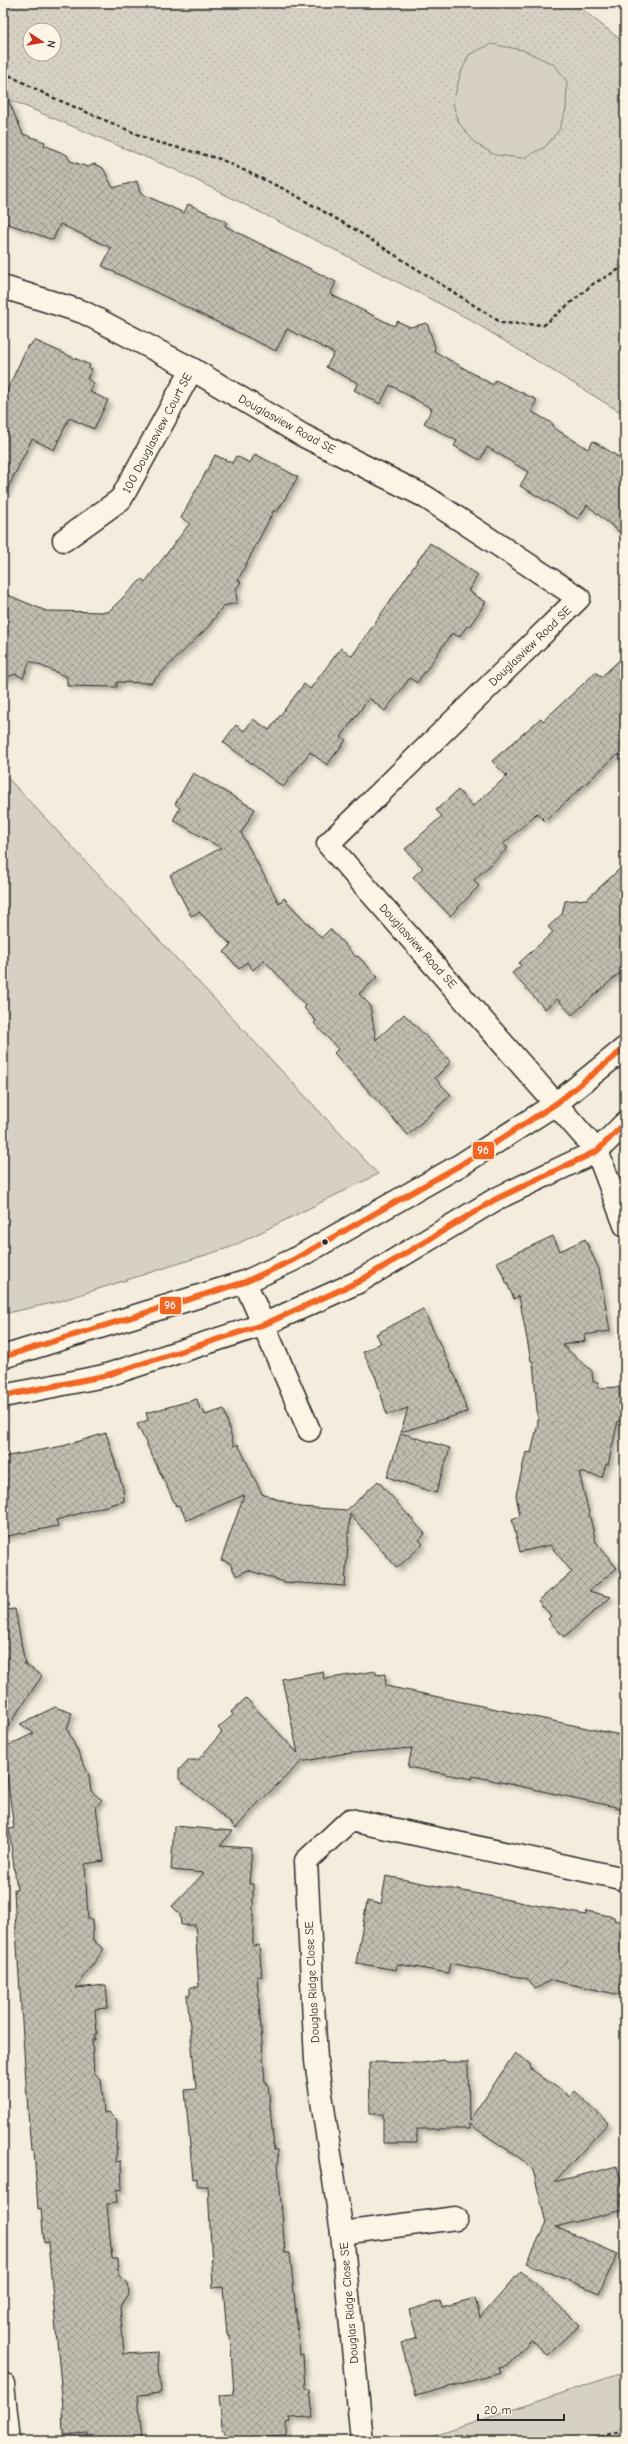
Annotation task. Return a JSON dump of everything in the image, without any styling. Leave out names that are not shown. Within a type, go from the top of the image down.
[{"type":"street","name":"Douglasview Road SE","points":[[3,287],[83,312],[192,369],[302,435],[424,496],[579,598],[328,844],[557,1103]]},
{"type":"street","name":"100 Douglasview Court SE","points":[[64,540],[121,499],[192,369]]},
{"type":"street","points":[[3,1356],[245,1282],[348,1229],[462,1164],[557,1103],[625,1048]]},
{"type":"street","points":[[557,1103],[596,1150],[625,1225]]},
{"type":"street","points":[[3,1396],[104,1376],[265,1324],[358,1282],[496,1199],[596,1150],[625,1123]]},
{"type":"street","points":[[245,1282],[265,1324],[309,1430]]},
{"type":"street","name":"Douglas Ridge Close SE","points":[[362,2441],[342,2233],[316,2061],[306,1861],[350,1820],[625,1879]]},
{"type":"street","points":[[342,2233],[456,2218]]},
{"type":"street","points":[[3,2384],[9,2441]]},
{"type":"path","points":[[3,72],[47,95],[153,142],[220,158],[288,191],[354,229],[502,323],[544,324],[593,284],[625,266]]},
{"type":"path","points":[[586,2441],[616,2432],[625,2425]]},
{"type":"shaded area","points":[[3,3],[574,3],[625,43],[625,415],[467,318],[176,170],[3,97]]},
{"type":"shaded area","points":[[491,44],[523,50],[555,65],[567,82],[566,109],[559,130],[545,147],[523,158],[495,155],[475,143],[459,123],[453,103],[460,75],[469,55]]},
{"type":"shaded area","points":[[3,773],[378,1174],[231,1247],[57,1302],[3,1314]]},
{"type":"shaded area","points":[[625,2372],[625,2441],[419,2441]]},
{"type":"building","points":[[3,88],[23,134],[45,142],[44,145],[67,155],[70,161],[88,167],[94,164],[103,168],[113,188],[137,181],[140,193],[184,213],[188,204],[227,222],[225,226],[336,282],[330,294],[394,326],[397,321],[410,327],[427,323],[435,347],[434,351],[493,385],[495,380],[537,400],[531,411],[553,424],[554,428],[588,449],[593,441],[625,461],[625,537],[587,505],[578,519],[520,486],[528,472],[487,447],[480,460],[454,446],[457,441],[424,423],[432,409],[390,385],[380,404],[354,390],[358,383],[326,367],[334,353],[287,329],[276,351],[102,266],[111,248],[60,224],[53,240],[3,222]]},
{"type":"building","points":[[34,340],[90,365],[89,368],[92,369],[87,379],[94,383],[90,392],[108,400],[94,429],[69,418],[54,450],[32,439],[3,498],[3,399],[28,345],[30,346]]},
{"type":"building","points":[[255,454],[298,477],[277,512],[274,510],[238,580],[241,582],[236,589],[237,603],[223,606],[209,626],[151,683],[117,682],[117,687],[67,686],[67,677],[30,661],[23,678],[15,674],[3,679],[3,593],[46,611],[108,612],[142,579],[145,582],[190,523],[181,518],[215,455],[232,463],[236,456],[250,463]]},
{"type":"building","points":[[430,543],[478,575],[468,591],[486,602],[469,627],[467,626],[459,637],[452,633],[417,683],[410,678],[385,711],[369,698],[341,737],[346,740],[327,765],[310,752],[283,787],[223,742],[236,725],[244,731],[253,719],[269,730],[304,684],[310,689],[341,648],[352,656]]},
{"type":"building","points":[[625,655],[625,756],[617,755],[545,821],[537,813],[503,844],[508,848],[474,880],[479,886],[450,916],[413,877],[423,868],[405,849],[442,816],[436,810],[458,790],[473,806],[507,776],[492,761],[541,718],[543,721],[596,672],[601,677]]},
{"type":"building","points":[[193,773],[255,809],[241,833],[279,903],[284,898],[321,938],[330,929],[356,957],[358,956],[378,977],[359,994],[370,1005],[376,1040],[404,1014],[451,1062],[435,1078],[451,1095],[408,1135],[334,1053],[338,1049],[314,1023],[316,1021],[304,1008],[306,1006],[264,960],[253,970],[247,962],[239,969],[224,952],[231,945],[199,912],[191,916],[170,875],[221,848],[173,820],[180,808],[175,804]]},
{"type":"building","points":[[625,864],[625,968],[572,1015],[557,999],[545,1009],[512,973],[521,965],[519,963],[553,932],[548,927],[562,914],[565,901],[587,899]]},
{"type":"building","points":[[553,1236],[560,1251],[585,1239],[599,1269],[610,1331],[584,1335],[585,1341],[562,1345],[592,1371],[593,1382],[598,1382],[598,1388],[619,1387],[621,1421],[618,1421],[608,1465],[606,1464],[602,1477],[579,1472],[596,1542],[617,1568],[589,1591],[611,1597],[564,1637],[548,1619],[551,1616],[538,1601],[572,1572],[550,1545],[520,1552],[512,1519],[520,1516],[516,1495],[526,1452],[531,1453],[538,1423],[533,1361],[531,1361],[519,1296],[514,1299],[497,1262]]},
{"type":"building","points":[[423,1309],[457,1380],[467,1412],[401,1432],[408,1408],[387,1415],[376,1378],[363,1352],[381,1343],[376,1334]]},
{"type":"building","points":[[197,1399],[200,1410],[203,1409],[205,1415],[224,1409],[234,1446],[238,1444],[262,1494],[300,1507],[347,1510],[378,1481],[425,1534],[419,1540],[423,1544],[397,1568],[350,1514],[345,1586],[284,1582],[248,1570],[236,1576],[230,1563],[221,1560],[244,1495],[187,1520],[179,1505],[176,1506],[137,1424],[148,1420],[146,1413]]},
{"type":"building","points":[[106,1433],[123,1488],[124,1501],[56,1520],[58,1526],[3,1537],[3,1457],[63,1446]]},
{"type":"building","points":[[401,1433],[450,1448],[436,1493],[387,1477]]},
{"type":"building","points":[[15,1609],[25,1664],[42,1676],[3,1734],[3,1610]]},
{"type":"building","points":[[323,1671],[324,1679],[376,1671],[376,1675],[385,1674],[386,1686],[625,1736],[625,1809],[473,1776],[472,1779],[408,1767],[412,1748],[341,1754],[301,1762],[258,1803],[236,1828],[179,1779],[179,1770],[188,1760],[198,1760],[222,1732],[218,1728],[233,1715],[231,1712],[246,1698],[298,1753],[282,1679]]},
{"type":"building","points":[[55,1707],[72,1713],[67,1729],[89,1775],[91,1791],[102,1800],[96,1807],[104,1861],[85,1864],[88,1919],[92,1919],[93,1940],[104,1949],[75,1988],[106,1985],[108,2008],[95,2009],[97,2034],[94,2034],[95,2040],[92,2040],[94,2073],[101,2079],[104,2113],[109,2112],[117,2120],[116,2162],[121,2161],[122,2189],[116,2190],[117,2203],[107,2204],[112,2259],[118,2259],[119,2276],[128,2283],[129,2295],[120,2306],[124,2354],[158,2352],[161,2393],[138,2395],[142,2441],[88,2441],[87,2433],[63,2435],[63,2407],[48,2242],[44,2243],[41,2208],[38,2209],[34,2150],[31,2150],[16,1931],[14,1889],[17,1889],[9,1829],[14,1828],[7,1776],[3,1766],[3,1748],[34,1733],[20,1724]]},
{"type":"building","points":[[174,1826],[233,1831],[220,1846],[252,1848],[249,1884],[253,1884],[253,1946],[259,1945],[262,1976],[257,1976],[265,2083],[268,2083],[274,2150],[277,2150],[285,2253],[290,2253],[300,2355],[303,2354],[305,2389],[310,2389],[313,2417],[290,2418],[291,2422],[286,2423],[286,2435],[228,2439],[222,2426],[219,2395],[234,2394],[230,2335],[227,2335],[223,2287],[213,2288],[208,2186],[197,2186],[197,2178],[193,2179],[185,2090],[196,2089],[187,1995],[190,1995],[190,1987],[199,1987],[195,1925],[181,1925],[180,1914],[172,1906],[204,1873],[171,1870]]},
{"type":"building","points":[[386,1876],[586,1915],[587,1911],[614,1917],[614,1920],[625,1923],[625,1996],[551,1980],[535,1989],[528,1979],[450,1963],[448,1973],[397,1964],[396,1970],[356,1963],[367,1901],[381,1904]]},
{"type":"building","points":[[515,2053],[530,2064],[531,2069],[570,2097],[575,2091],[608,2123],[554,2182],[617,2166],[625,2199],[620,2200],[623,2210],[555,2227],[618,2254],[599,2293],[527,2263],[546,2223],[533,2170],[524,2161],[469,2124],[469,2129],[417,2129],[417,2143],[383,2143],[383,2114],[370,2114],[369,2062],[422,2063],[444,2060],[447,2062],[468,2062],[469,2121]]},
{"type":"building","points":[[521,2271],[580,2325],[548,2355],[531,2340],[507,2366],[499,2368],[501,2373],[416,2396],[401,2343],[417,2338],[409,2310],[440,2301],[442,2307],[475,2298],[480,2318]]},
{"type":"transit line","name":"96","points":[[3,1357],[245,1282],[293,1260],[462,1164],[557,1103],[625,1048]]},
{"type":"transit line","name":"96","points":[[3,1396],[104,1376],[265,1324],[358,1282],[496,1199],[597,1151],[625,1123]]}]
